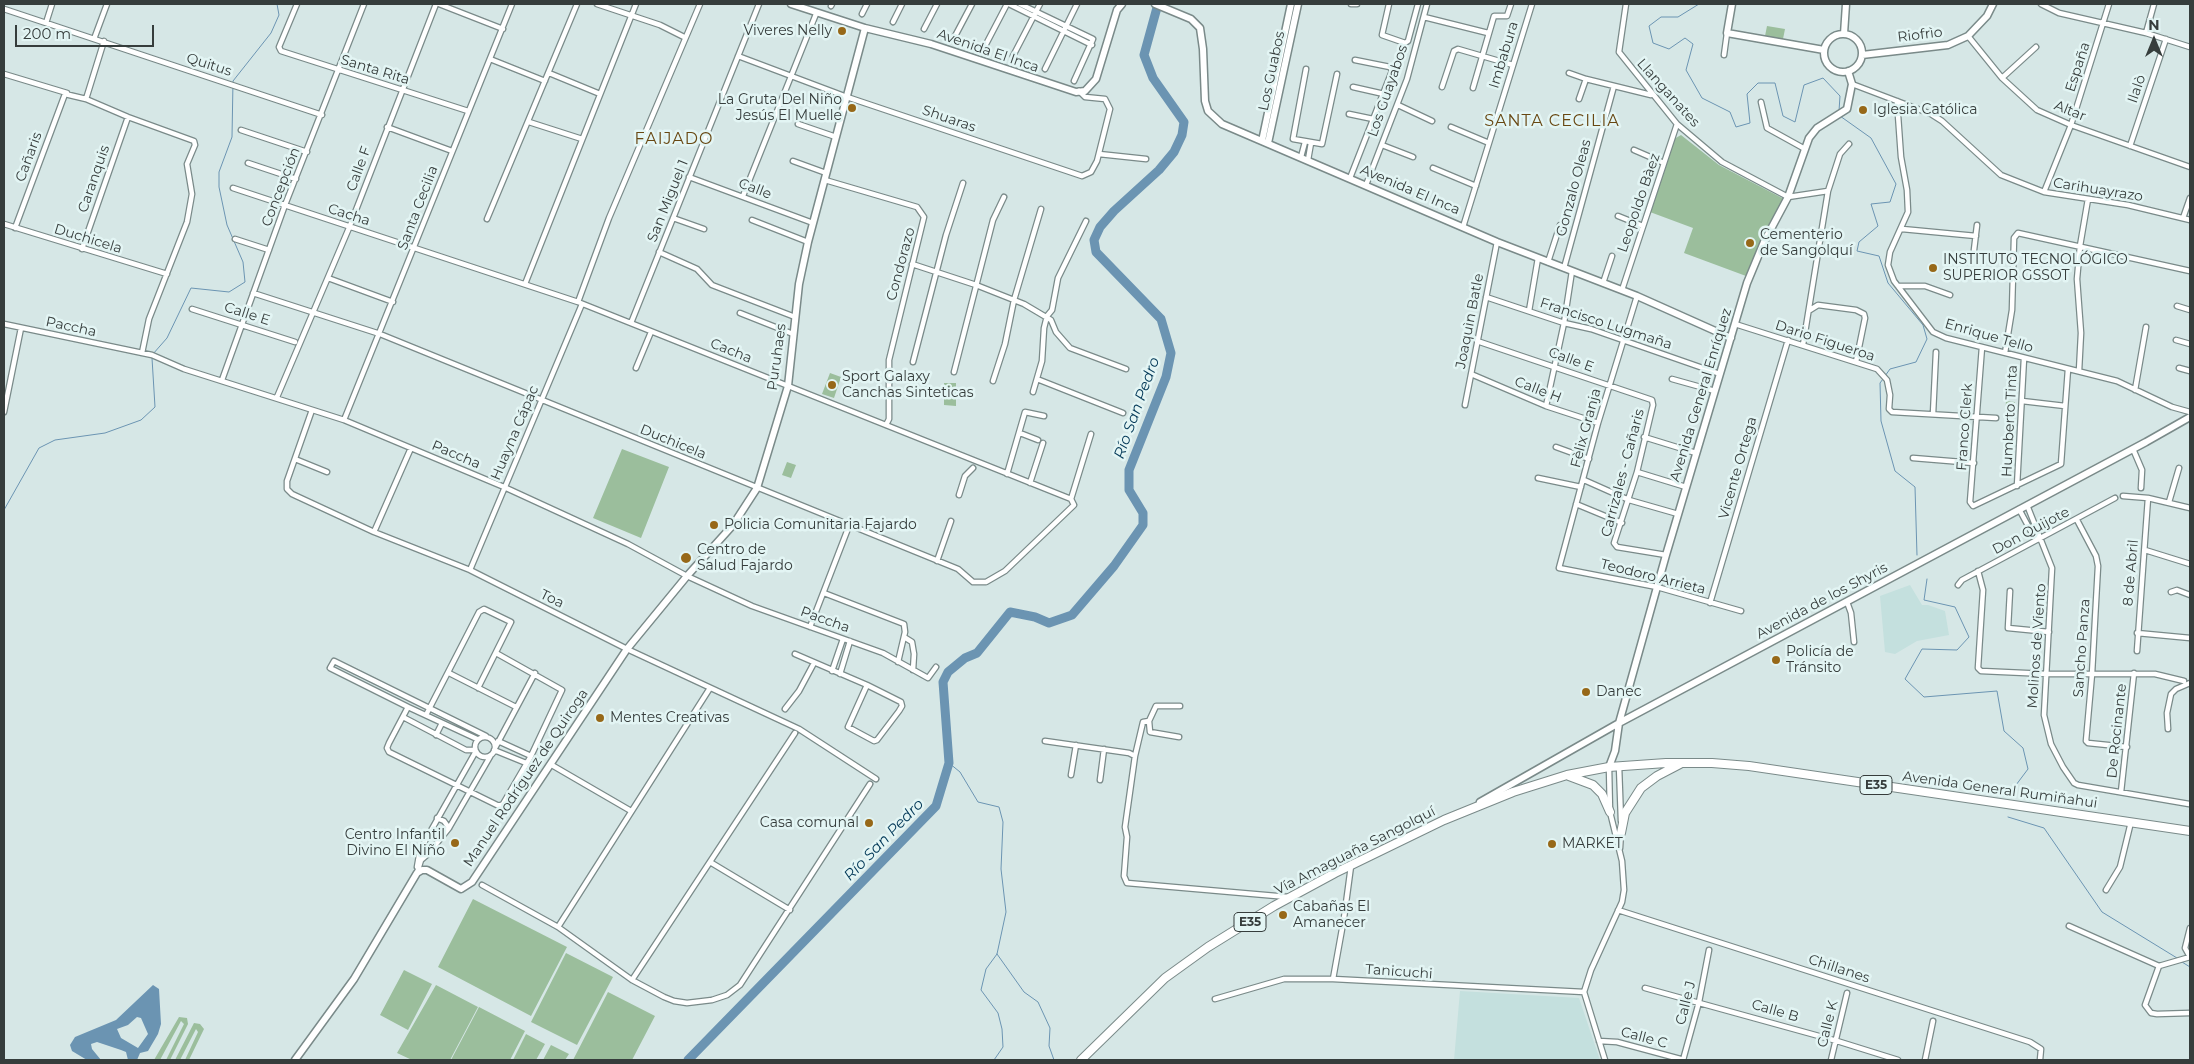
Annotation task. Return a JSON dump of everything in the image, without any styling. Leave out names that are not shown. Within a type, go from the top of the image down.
[{"type":"highway","name":"Avenida General Rumiñahui","points":[[1567,775],[1609,767],[1684,762],[1749,766],[2190,831]]},
{"type":"highway","points":[[1621,833],[1625,813],[1642,788],[1664,772],[1684,762]]},
{"type":"highway","name":"Vía Amaguaña Sangolquí","points":[[1081,1060],[1165,978],[1221,938],[1351,866],[1468,809],[1567,775]]},
{"type":"highway","points":[[1567,775],[1593,785],[1602,794],[1610,812]]},
{"type":"street","points":[[46,23],[52,4]]},
{"type":"street","points":[[94,39],[107,4]]},
{"type":"street","name":"Santa Rita","points":[[297,4],[279,47],[281,51],[338,71],[468,111]]},
{"type":"street","name":"Concepción","points":[[222,380],[285,205],[322,115],[364,4]]},
{"type":"street","points":[[438,4],[503,29]]},
{"type":"street","name":"Calle F","points":[[277,397],[349,228],[387,127],[438,4]]},
{"type":"street","name":"Santa Cecilia","points":[[344,420],[512,4]]},
{"type":"street","points":[[487,219],[529,122],[576,4]]},
{"type":"street","points":[[597,4],[631,17],[660,25],[684,37]]},
{"type":"street","points":[[525,284],[636,4]]},
{"type":"street","name":"Huayna Cápac","points":[[470,570],[580,303],[609,218],[684,37],[700,4]]},
{"type":"street","name":"San Miguel 1","points":[[631,323],[759,4]]},
{"type":"street","name":"Avenida El Inca","points":[[791,4],[816,14],[931,44],[1069,92],[1079,92]]},
{"type":"street","points":[[862,14],[867,4]]},
{"type":"street","points":[[893,22],[902,4]]},
{"type":"street","points":[[924,29],[937,4]]},
{"type":"street","points":[[954,38],[972,4]]},
{"type":"street","points":[[984,48],[1008,4],[1065,28],[1092,45],[1074,81]]},
{"type":"street","points":[[1020,4],[1035,14]]},
{"type":"street","points":[[1013,56],[1040,4]]},
{"type":"street","points":[[1045,69],[1077,4]]},
{"type":"street","points":[[1079,92],[1085,91],[1096,78],[1117,10],[1122,4]]},
{"type":"street","name":"Avenida El Inca","points":[[1155,4],[1180,13],[1194,21],[1202,33],[1205,101],[1208,111],[1222,124],[1497,242],[1637,296],[1731,338]]},
{"type":"street","name":"Los Guabos","points":[[1265,142],[1291,4]]},
{"type":"street","name":"Los Guabos","points":[[1265,142],[1298,4]]},
{"type":"street","points":[[1351,4],[1357,4]]},
{"type":"street","points":[[1389,4],[1382,35],[1405,43],[1408,41],[1418,5],[1427,6]]},
{"type":"street","points":[[1473,88],[1494,16],[1507,16],[1511,4]]},
{"type":"street","name":"Imbabura","points":[[1463,227],[1532,4]]},
{"type":"street","name":"Llanganates","points":[[1626,4],[1619,52],[1652,95],[1677,124],[1722,162],[1788,197]]},
{"type":"street","points":[[1724,55],[1732,4]]},
{"type":"street","points":[[1844,34],[1846,4]]},
{"type":"street","name":"Riofrìo","points":[[1862,55],[1948,45],[1968,36],[1986,16],[1993,4]]},
{"type":"street","points":[[2041,4],[2059,13],[2146,33],[2190,46]]},
{"type":"street","name":"España","points":[[2044,192],[2071,125],[2109,4]]},
{"type":"street","points":[[2146,33],[2154,4]]},
{"type":"street","name":"Los Guayabos","points":[[1366,185],[1398,105],[1427,6]]},
{"type":"street","name":"Quitus","points":[[4,9],[322,115]]},
{"type":"street","points":[[743,196],[816,14]]},
{"type":"street","points":[[1424,17],[1488,33]]},
{"type":"street","name":"Puruhaes","points":[[627,649],[687,576],[733,525],[757,488],[788,386],[795,317],[808,242],[865,28]]},
{"type":"street","points":[[1727,33],[1824,50]]},
{"type":"street","points":[[1844,34],[1855,39],[1862,55],[1857,65],[1848,71],[1837,71],[1828,66],[1824,50],[1828,40],[1844,34]]},
{"type":"street","name":"Altar","points":[[1968,36],[2002,78],[2037,110],[2071,125],[2190,167]]},
{"type":"street","name":"Ilalò","points":[[2130,146],[2166,39]]},
{"type":"street","points":[[86,98],[104,41]]},
{"type":"street","points":[[2002,78],[2036,47]]},
{"type":"street","points":[[1442,87],[1456,49],[1513,65]]},
{"type":"street","name":"Shuaras","points":[[738,56],[847,97],[1082,176],[1091,172],[1099,154],[1110,109],[1105,99],[1085,98],[1079,92]]},
{"type":"street","points":[[490,60],[545,81]]},
{"type":"street","points":[[1350,178],[1384,94],[1391,68],[1355,60]]},
{"type":"street","points":[[1306,69],[1293,138],[1305,142],[1324,143],[1336,74]]},
{"type":"street","name":"Avenida General Enríquez","points":[[1584,992],[1591,970],[1618,910],[1624,890],[1619,852],[1610,812],[1609,767],[1615,751],[1619,723],[1666,555],[1748,283],[1764,242],[1788,197],[1804,149],[1813,131],[1844,113],[1850,103],[1852,84],[1848,71]]},
{"type":"street","points":[[548,73],[600,94]]},
{"type":"street","points":[[1569,73],[1652,95]]},
{"type":"street","points":[[4,74],[86,98],[128,117],[193,140],[195,143],[187,164],[192,194],[187,222],[149,319],[142,353]]},
{"type":"street","points":[[1579,99],[1586,78]]},
{"type":"street","name":"Carihuayrazo","points":[[1852,84],[1920,109],[1942,121],[2001,174],[2044,192],[2128,205],[2190,220]]},
{"type":"street","name":"Gonzalo Oleas","points":[[1564,268],[1614,86]]},
{"type":"street","points":[[1354,87],[1384,94]]},
{"type":"street","name":"Cañaris","points":[[15,228],[67,94]]},
{"type":"street","name":"Enrique Tello","points":[[1897,101],[1908,212],[1888,260],[1889,270],[1898,286],[1933,332],[1946,338],[2117,381],[2172,407],[2190,412]]},
{"type":"street","points":[[1761,102],[1767,128],[1804,149]]},
{"type":"street","points":[[1398,105],[1432,120]]},
{"type":"street","points":[[1349,114],[1373,119]]},
{"type":"street","name":"Caranquis","points":[[82,250],[128,117]]},
{"type":"street","points":[[529,122],[582,139]]},
{"type":"street","points":[[798,124],[836,137]]},
{"type":"street","name":"Leopoldo Bàez","points":[[1622,290],[1677,124]]},
{"type":"street","points":[[387,127],[452,151]]},
{"type":"street","points":[[1451,127],[1489,143]]},
{"type":"street","points":[[240,130],[307,152]]},
{"type":"street","points":[[1304,159],[1305,142]]},
{"type":"street","points":[[1304,159],[1311,143]]},
{"type":"street","points":[[1803,345],[1828,191],[1840,154],[1848,144]]},
{"type":"street","points":[[1382,145],[1413,157]]},
{"type":"street","points":[[1634,150],[1664,163]]},
{"type":"street","points":[[1099,154],[1146,158]]},
{"type":"street","points":[[793,161],[825,176]]},
{"type":"street","points":[[248,163],[296,179]]},
{"type":"street","points":[[1433,168],[1476,186]]},
{"type":"street","name":"Condorazo","points":[[825,176],[920,209],[924,221],[888,365],[889,418],[886,424]]},
{"type":"street","name":"Calle","points":[[689,177],[813,223]]},
{"type":"street","points":[[914,362],[962,183]]},
{"type":"street","name":"Cacha","points":[[233,188],[580,303],[886,424],[975,465],[1007,474],[1071,499]]},
{"type":"street","points":[[1788,197],[1828,191]]},
{"type":"street","points":[[954,372],[994,220],[1004,197]]},
{"type":"street","points":[[2183,218],[2190,198]]},
{"type":"street","points":[[2079,371],[2081,333],[2077,279],[2080,246],[2088,199]]},
{"type":"street","points":[[993,381],[1005,344],[1014,300],[1041,209]]},
{"type":"street","points":[[1618,216],[1643,226]]},
{"type":"street","points":[[673,218],[704,229]]},
{"type":"street","points":[[752,220],[808,242]]},
{"type":"street","points":[[1033,392],[1042,361],[1047,316],[1052,310],[1062,267],[1086,222]]},
{"type":"street","name":"Duchicela","points":[[4,224],[82,250],[167,274]]},
{"type":"street","points":[[1974,250],[1977,224]]},
{"type":"street","points":[[1548,262],[1560,225]]},
{"type":"street","points":[[1902,229],[1976,236]]},
{"type":"street","points":[[2005,353],[2012,310],[2015,235],[2023,233],[2190,271]]},
{"type":"street","points":[[235,239],[269,250]]},
{"type":"street","name":"Joaquìn Batle","points":[[1465,405],[1497,242]]},
{"type":"street","points":[[659,252],[697,269],[712,286],[795,317]]},
{"type":"street","points":[[1603,283],[1612,256]]},
{"type":"street","points":[[1529,311],[1538,258]]},
{"type":"street","points":[[912,264],[976,285],[1047,316],[1064,343],[1070,348],[1126,369]]},
{"type":"street","points":[[1546,406],[1564,323],[1572,271]]},
{"type":"street","points":[[328,278],[393,302]]},
{"type":"street","points":[[1898,286],[1925,286],[1950,295]]},
{"type":"street","name":"Duchicela","points":[[253,293],[380,334],[849,526],[937,560],[958,569],[974,582],[986,582],[1005,571],[1073,508],[1074,502],[1071,499]]},
{"type":"street","name":"Fèlix Granja","points":[[1560,568],[1598,423],[1637,296]]},
{"type":"street","name":"Francisco Lugmaña","points":[[1486,297],[1564,323],[1591,329],[1720,374]]},
{"type":"street","points":[[1810,310],[1818,305],[1856,310],[1864,314],[1865,318],[1856,362]]},
{"type":"street","points":[[2177,306],[2190,310]]},
{"type":"street","name":"Calle E","points":[[192,309],[295,342]]},
{"type":"street","points":[[740,313],[793,334]]},
{"type":"street","name":"Paccha","points":[[4,324],[142,353],[344,420],[504,487],[628,544],[687,576],[752,606],[883,653],[913,670]]},
{"type":"street","name":"Dario Figueroa","points":[[1735,324],[1873,368],[1883,374],[1887,380],[1890,391],[1890,410],[1895,413],[1996,418]]},
{"type":"street","points":[[2135,390],[2146,327]]},
{"type":"street","points":[[4,412],[21,328]]},
{"type":"street","points":[[636,368],[651,332]]},
{"type":"street","name":"Vicente Ortega","points":[[1710,603],[1788,340]]},
{"type":"street","points":[[2176,340],[2190,344]]},
{"type":"street","name":"Calle E","points":[[1477,341],[1650,398],[1653,405]]},
{"type":"street","name":"Franco Clerk","points":[[1982,347],[1970,502],[1975,506],[2017,486]]},
{"type":"street","points":[[1933,414],[1936,352]]},
{"type":"street","name":"Humberto Tinta","points":[[2017,486],[2024,358]]},
{"type":"street","points":[[2179,368],[2190,371]]},
{"type":"street","points":[[2017,486],[2062,464],[2068,369]]},
{"type":"street","name":"Calle H","points":[[1471,374],[1546,406],[1598,423]]},
{"type":"street","points":[[1038,379],[1123,413]]},
{"type":"street","points":[[1672,379],[1715,390]]},
{"type":"street","points":[[2022,401],[2065,406]]},
{"type":"street","name":"Carrizales - Cañaris","points":[[1653,405],[1637,472],[1614,543],[1617,547],[1666,555]]},
{"type":"street","name":"Toa","points":[[312,410],[287,481],[287,489],[292,494],[374,532],[470,570],[627,649],[799,729],[876,779]]},
{"type":"street","points":[[1007,474],[1025,412],[1044,416]]},
{"type":"street","name":"Avenida de los Shyris","points":[[1468,809],[1619,723],[2190,417]]},
{"type":"street","points":[[1020,434],[1038,440]]},
{"type":"street","points":[[1071,499],[1091,434]]},
{"type":"street","points":[[1644,437],[1696,453]]},
{"type":"street","points":[[1030,483],[1043,443]]},
{"type":"street","points":[[1556,447],[1589,459]]},
{"type":"street","points":[[374,532],[411,448]]},
{"type":"street","points":[[2133,449],[2142,470],[2141,488]]},
{"type":"street","points":[[1912,458],[1974,463]]},
{"type":"street","points":[[295,459],[327,472]]},
{"type":"street","points":[[959,495],[965,476],[975,465]]},
{"type":"street","points":[[2169,502],[2179,468]]},
{"type":"street","points":[[1637,472],[1686,487]]},
{"type":"street","points":[[1538,478],[1581,487]]},
{"type":"street","points":[[1584,480],[1629,500],[1678,514]]},
{"type":"street","points":[[2123,496],[2148,498],[2190,508]]},
{"type":"street","name":"Don Quijote","points":[[1958,585],[1978,571],[2115,498]]},
{"type":"street","name":"8 de Abril","points":[[2136,651],[2148,498]]},
{"type":"street","points":[[1576,504],[1622,523]]},
{"type":"street","name":"Molinos de Viento","points":[[2027,505],[2052,568],[2044,715],[2046,731],[2068,774],[2078,785],[2189,804]]},
{"type":"street","name":"Molinos de Viento","points":[[2019,509],[2033,535],[2039,539]]},
{"type":"street","points":[[937,560],[951,520]]},
{"type":"street","name":"Sancho Panza","points":[[2076,520],[2096,556],[2098,566],[2086,743],[2127,746]]},
{"type":"street","points":[[810,626],[849,526]]},
{"type":"street","points":[[2145,550],[2190,564]]},
{"type":"street","name":"Teodoro Arrieta","points":[[1560,568],[1657,587],[1741,611]]},
{"type":"street","points":[[1978,571],[1983,590],[1978,668],[1983,671],[2047,674],[2155,674],[2184,682]]},
{"type":"street","points":[[2171,592],[2177,590],[2190,594]]},
{"type":"street","points":[[2010,591],[2008,628],[2049,632]]},
{"type":"street","points":[[824,593],[904,624],[904,637],[898,662]]},
{"type":"street","points":[[1847,602],[1851,613],[1854,642]]},
{"type":"street","points":[[426,715],[479,612],[484,609],[512,622],[478,688]]},
{"type":"street","points":[[2137,633],[2190,638]]},
{"type":"street","points":[[904,637],[912,642],[913,670],[928,678],[936,667]]},
{"type":"street","points":[[832,671],[843,639]]},
{"type":"street","points":[[840,674],[850,641]]},
{"type":"street","name":"Manuel Rodríguez de Quiroga","points":[[417,873],[427,870],[460,889],[469,885],[627,649]]},
{"type":"street","points":[[408,706],[387,750],[456,784],[470,793],[501,806],[526,764],[562,690],[535,673],[496,653]]},
{"type":"street","points":[[795,654],[867,685],[900,701],[902,704],[877,740],[874,741],[848,727],[867,685]]},
{"type":"street","points":[[486,736],[478,739],[330,668],[334,661],[431,708],[486,736],[492,740],[499,741],[530,756]]},
{"type":"street","points":[[785,709],[799,691],[814,663]]},
{"type":"street","points":[[449,673],[516,707]]},
{"type":"street","points":[[294,1060],[354,979],[417,873],[421,860],[449,828],[495,749],[535,673]]},
{"type":"street","name":"De Rocinante","points":[[2121,792],[2134,673]]},
{"type":"street","points":[[2168,729],[2167,713],[2171,694],[2190,683]]},
{"type":"street","points":[[558,927],[710,688]]},
{"type":"street","points":[[398,702],[402,694]]},
{"type":"street","points":[[1179,737],[1152,733],[1149,721],[1156,706],[1180,706]]},
{"type":"street","points":[[403,718],[466,750],[475,751],[482,757],[491,755]]},
{"type":"street","points":[[1149,721],[1143,722],[1135,756],[1125,827],[1127,837],[1124,876],[1126,883],[1292,897]]},
{"type":"street","points":[[436,735],[442,723]]},
{"type":"street","points":[[632,980],[795,733]]},
{"type":"street","points":[[417,873],[420,850],[475,751],[478,739]]},
{"type":"street","points":[[492,740],[495,749],[526,764]]},
{"type":"street","points":[[1044,741],[1104,749],[1135,756]]},
{"type":"street","points":[[1071,775],[1076,745]]},
{"type":"street","points":[[1100,780],[1104,749]]},
{"type":"street","name":"Avenida General Enríquez","points":[[1615,751],[1619,766],[1621,833],[1619,852]]},
{"type":"street","points":[[550,764],[631,811]]},
{"type":"street","points":[[482,885],[558,927],[632,980],[674,1001],[699,1003],[727,995],[740,985],[870,784]]},
{"type":"street","points":[[437,818],[444,821],[449,828]]},
{"type":"street","points":[[2106,890],[2120,867],[2131,822]]},
{"type":"street","points":[[710,862],[790,910]]},
{"type":"street","points":[[1333,979],[1351,866]]},
{"type":"street","name":"Chillanes","points":[[1618,910],[2030,1042],[2041,1049],[2040,1060]]},
{"type":"street","points":[[2069,926],[2159,966],[2190,957],[2185,948],[2190,928]]},
{"type":"street","name":"Calle J","points":[[1683,1060],[1699,1002],[1709,950]]},
{"type":"street","points":[[2159,966],[2145,1000],[2147,1009],[2158,1014],[2190,1013]]},
{"type":"street","name":"Tanicuchi","points":[[1215,999],[1278,980],[1333,979],[1584,992]]},
{"type":"street","name":"Calle B","points":[[1645,988],[1837,1040],[1898,1060]]},
{"type":"street","points":[[1584,992],[1605,1060]]},
{"type":"street","name":"Calle K","points":[[1831,1060],[1848,994]]},
{"type":"street","points":[[1925,1060],[1933,1021]]},
{"type":"street","name":"Calle C","points":[[1599,1041],[1616,1042],[1683,1060]]},
{"type":"shaded area","points":[[1910,585],[1922,605],[1928,605],[1945,611],[1949,635],[1917,641],[1895,654],[1885,652],[1880,596]]},
{"type":"shaded area","points":[[1460,991],[1579,998],[1600,1060],[1454,1060]]},
{"type":"green space","points":[[1767,26],[1785,29],[1783,39],[1765,36]]},
{"type":"green space","points":[[1681,135],[1719,165],[1784,199],[1764,235],[1746,276],[1684,253],[1693,228],[1650,212],[1674,139]]},
{"type":"green space","name":"Sport Galaxy Canchas Sinteticas","points":[[830,373],[841,377],[834,398],[822,394]]},
{"type":"green space","points":[[944,383],[956,383],[956,406],[944,405]]},
{"type":"green space","points":[[2006,401],[2015,402],[2014,417],[2005,416]]},
{"type":"green space","points":[[622,449],[669,467],[641,538],[593,518]]},
{"type":"green space","points":[[787,462],[796,465],[791,478],[782,475]]},
{"type":"green space","points":[[473,899],[567,947],[531,1016],[438,967]]},
{"type":"green space","points":[[566,953],[613,977],[577,1045],[531,1022]]},
{"type":"green space","points":[[404,970],[432,984],[408,1030],[380,1015]]},
{"type":"green space","points":[[436,985],[478,1007],[450,1060],[412,1060],[397,1053]]},
{"type":"green space","points":[[608,992],[655,1016],[632,1060],[573,1060]]},
{"type":"green space","points":[[479,1007],[525,1031],[510,1060],[451,1060]]},
{"type":"green space","points":[[179,1017],[187,1018],[188,1024],[170,1060],[166,1060],[184,1024],[181,1021],[160,1060],[154,1060]]},
{"type":"green space","points":[[194,1023],[200,1024],[204,1029],[189,1060],[185,1060],[198,1032],[196,1029],[180,1060],[175,1060]]},
{"type":"green space","points":[[526,1034],[545,1044],[536,1060],[513,1060]]},
{"type":"green space","points":[[551,1045],[569,1054],[565,1060],[543,1060]]},
{"type":"water","points":[[153,985],[159,989],[161,1024],[158,1034],[148,1051],[140,1053],[137,1060],[128,1060],[126,1052],[97,1042],[91,1044],[92,1049],[101,1060],[87,1060],[72,1051],[70,1045],[75,1037],[116,1020]],"holes":[[[137,1017],[141,1018],[148,1034],[138,1048],[121,1038],[117,1029],[128,1025]]]},
{"type":"waterway","points":[[153,354],[167,338],[191,288],[229,292],[245,282],[243,262],[227,225],[219,187],[219,172],[232,137],[233,81],[271,33],[279,15],[277,4]]},
{"type":"waterway","name":"Río San Pedro","points":[[688,1060],[936,806],[949,763],[943,682],[948,672],[965,658],[977,653],[1010,612],[1035,617],[1049,623],[1072,615],[1114,566],[1143,525],[1143,513],[1129,490],[1129,470],[1166,377],[1171,353],[1161,319],[1096,252],[1094,240],[1100,227],[1114,211],[1159,170],[1174,152],[1182,135],[1184,122],[1153,78],[1144,55],[1158,4]]},
{"type":"waterway","points":[[1699,4],[1678,17],[1661,17],[1649,26],[1653,43],[1669,49],[1685,38],[1693,44],[1686,70],[1702,98],[1730,112],[1736,127],[1750,123],[1747,94],[1758,83],[1775,83],[1783,116],[1795,122],[1804,85],[1823,78],[1840,96],[1839,111]]},
{"type":"waterway","points":[[1840,116],[1871,138],[1896,184],[1890,202],[1871,204],[1878,226],[1859,242],[1857,251],[1879,256],[1888,283],[1923,325],[1927,339],[1916,362],[1890,369],[1885,376]]},
{"type":"waterway","points":[[4,510],[39,448],[55,440],[105,433],[141,420],[155,407],[152,358]]},
{"type":"waterway","points":[[1883,379],[1880,383],[1881,421],[1895,471],[1915,487],[1917,555]]},
{"type":"waterway","points":[[1927,579],[1924,600],[1955,607],[1969,637],[1957,650],[1922,649],[1905,679],[1924,697],[1997,691],[2004,731],[2023,748],[2028,769],[2010,793]]},
{"type":"waterway","points":[[949,763],[960,772],[978,802],[999,807],[1003,822],[1001,869],[1006,912],[997,954],[986,969],[981,990],[998,1013],[1002,1029],[1003,1047],[994,1060]]},
{"type":"waterway","points":[[2008,817],[2044,828],[2102,912],[2177,958]]},
{"type":"waterway","points":[[997,954],[1024,992],[1038,1002],[1050,1028],[1049,1046],[1054,1060]]},
{"type":"waterway","points":[[2182,962],[2190,967]]},
{"type":"place","name":"Viveres Nelly","points":[[842,31]]},
{"type":"place","name":"La Gruta Del Niño Jesús El Muelle","points":[[852,108]]},
{"type":"place","name":"Iglesia Católica","points":[[1863,110]]},
{"type":"place","name":"Cementerio de Sangolquí","points":[[1750,243]]},
{"type":"place","name":"INSTITUTO TECNOLÓGICO SUPERIOR GSSOT","points":[[1933,268]]},
{"type":"place","name":"Sport Galaxy Canchas Sinteticas","points":[[832,385]]},
{"type":"place","name":"Policia Comunitaria Fajardo","points":[[714,525]]},
{"type":"place","name":"Centro de Salud Fajardo","points":[[686,558]]},
{"type":"place","name":"Policía de Tránsito","points":[[1776,660]]},
{"type":"place","name":"Danec","points":[[1586,692]]},
{"type":"place","name":"Mentes Creativas","points":[[600,718]]},
{"type":"place","name":"Casa comunal","points":[[869,823]]},
{"type":"place","name":"Centro Infantil Divino El Niño","points":[[455,843]]},
{"type":"place","name":"MARKET","points":[[1552,844]]},
{"type":"place","name":"Cabañas El Amanecer","points":[[1283,915]]},
{"type":"district","name":"SANTA CECILIA","points":[[1552,121]]},
{"type":"district","name":"FAIJADO","points":[[674,139]]}]
